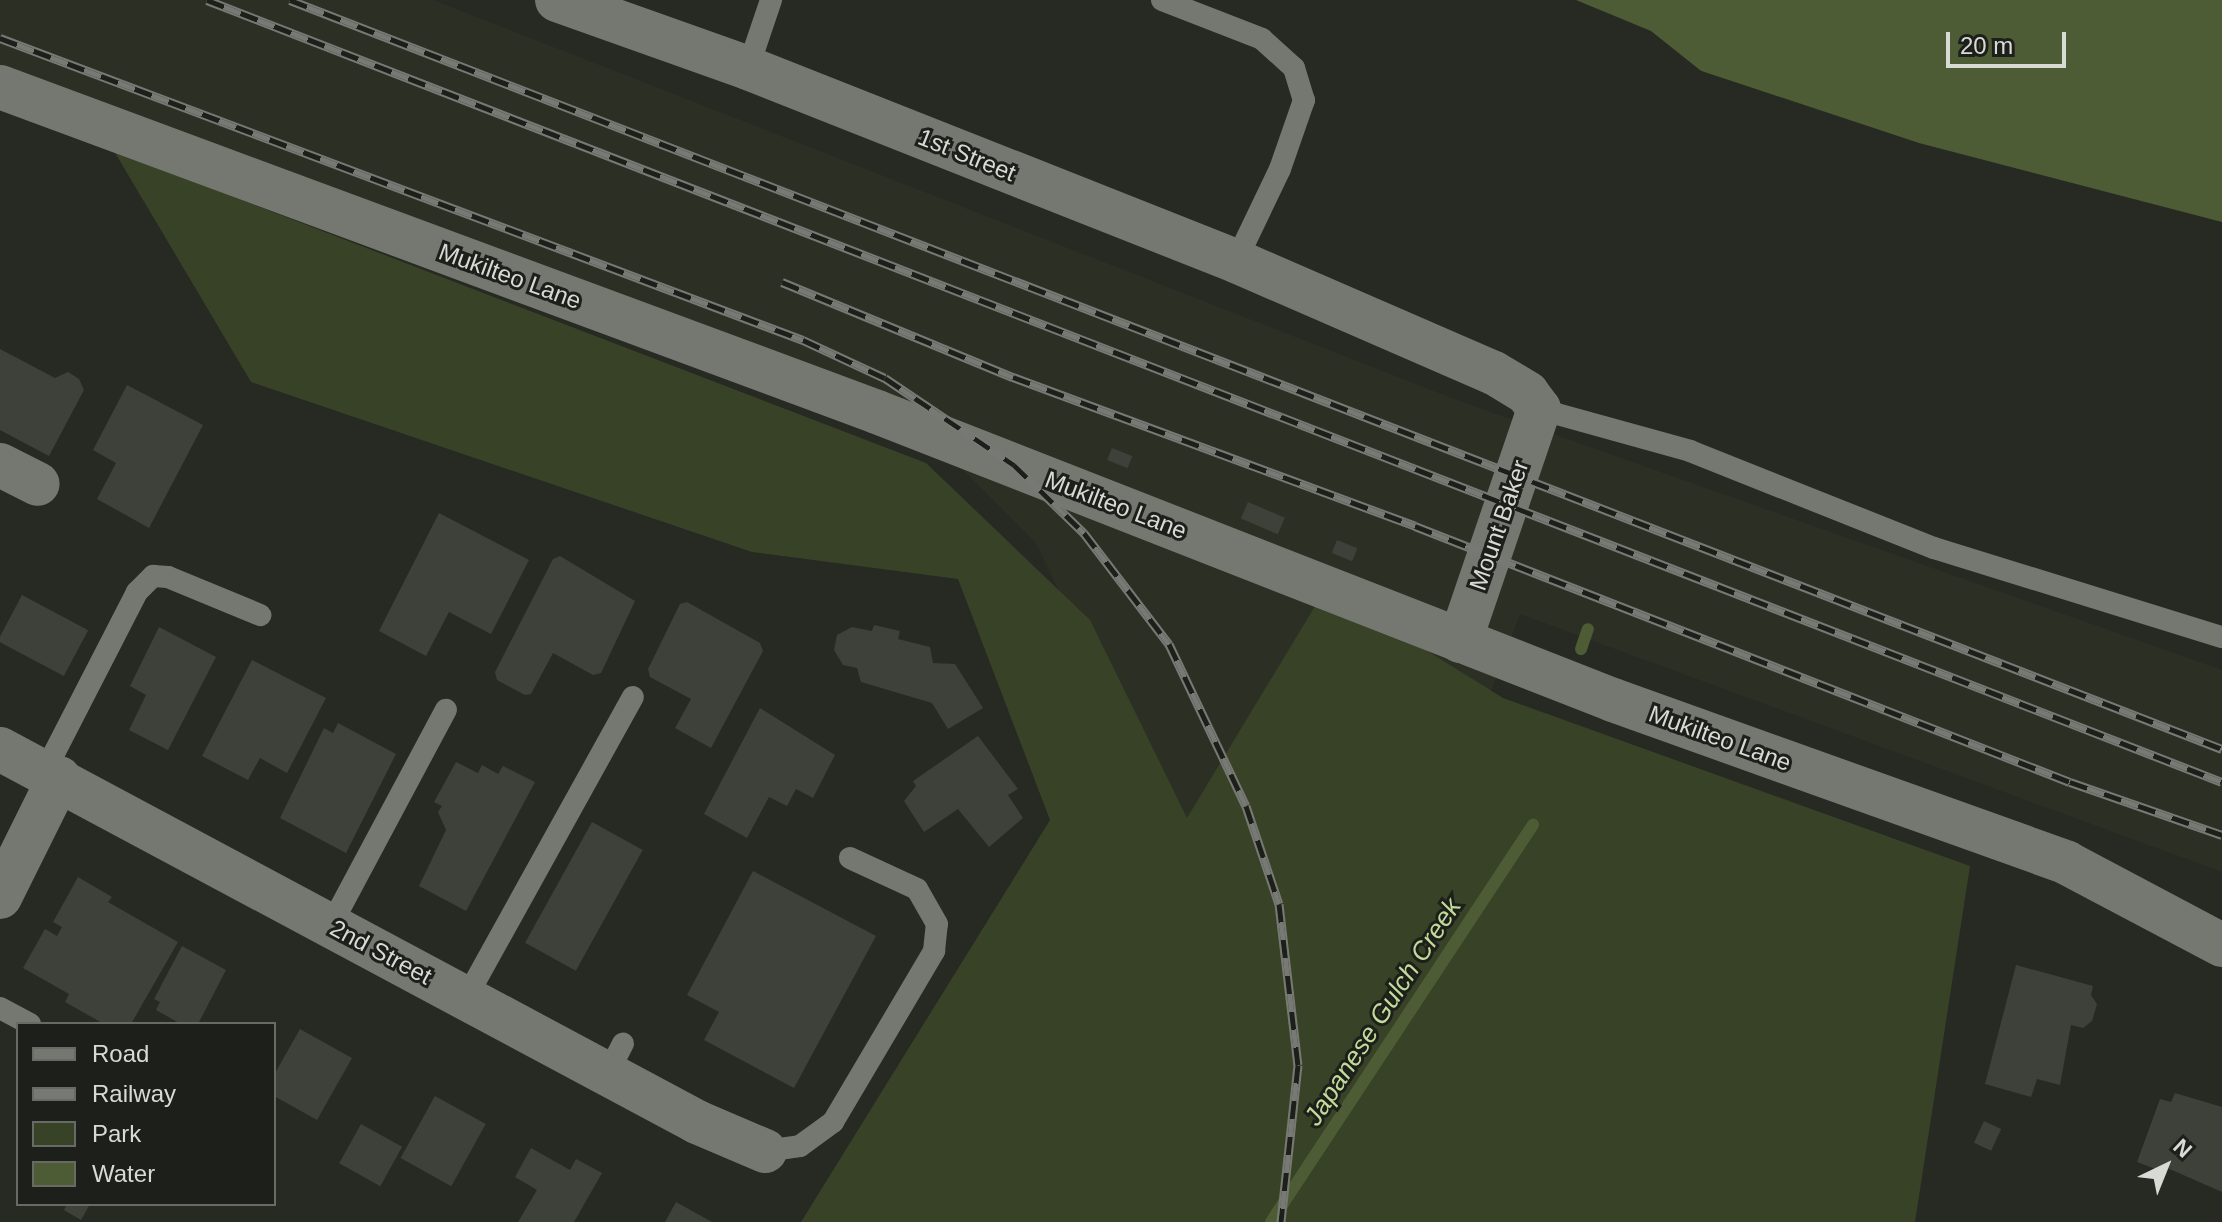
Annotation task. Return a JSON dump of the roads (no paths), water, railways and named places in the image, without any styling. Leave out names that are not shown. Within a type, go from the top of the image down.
[{"type":"street","name":"1st Street","points":[[557,0],[748,68],[1236,261],[1371,323],[1494,373],[1527,393],[1539,409]]},
{"type":"street","name":"Mukilteo Lane","points":[[0,87],[877,412],[1460,641],[2067,863],[2222,945]]},
{"type":"street","name":"Mount Baker","points":[[1460,641],[1539,409]]},
{"type":"street","name":"2nd Street","points":[[0,749],[466,998],[616,1058],[697,1122],[765,1151]]},
{"type":"street","points":[[0,897],[52,775]]},
{"type":"lane","points":[[748,68],[771,0]]},
{"type":"lane","points":[[1162,0],[1262,39],[1294,68],[1304,100],[1280,169],[1236,261]]},
{"type":"lane","points":[[1539,409],[1690,451],[1934,548],[2222,637]]},
{"type":"lane","points":[[52,775],[137,592],[153,576],[168,577],[260,615]]},
{"type":"lane","points":[[466,998],[633,697]]},
{"type":"lane","points":[[331,925],[446,710]]},
{"type":"lane","points":[[765,1151],[800,1146],[833,1122],[934,951],[937,924],[917,889],[850,858]]},
{"type":"lane","points":[[0,1008],[26,1022]]},
{"type":"water","points":[[1487,0],[2222,0],[2222,222],[1919,143]]},
{"type":"waterway","name":"Japanese Gulch Creek","points":[[1581,649],[1588,629]]},
{"type":"waterway","name":"Japanese Gulch Creek","points":[[1271,1222],[1533,825]]},
{"type":"railway","points":[[207,0],[2222,782]]},
{"type":"railway","points":[[290,0],[2222,749]]},
{"type":"railway","points":[[0,38],[803,340],[885,378],[1014,465],[1084,533],[1169,644],[1246,806],[1279,904],[1298,1065],[1281,1222]]},
{"type":"railway","points":[[782,282],[1013,377],[1415,526],[2070,782],[2222,835]]}]
